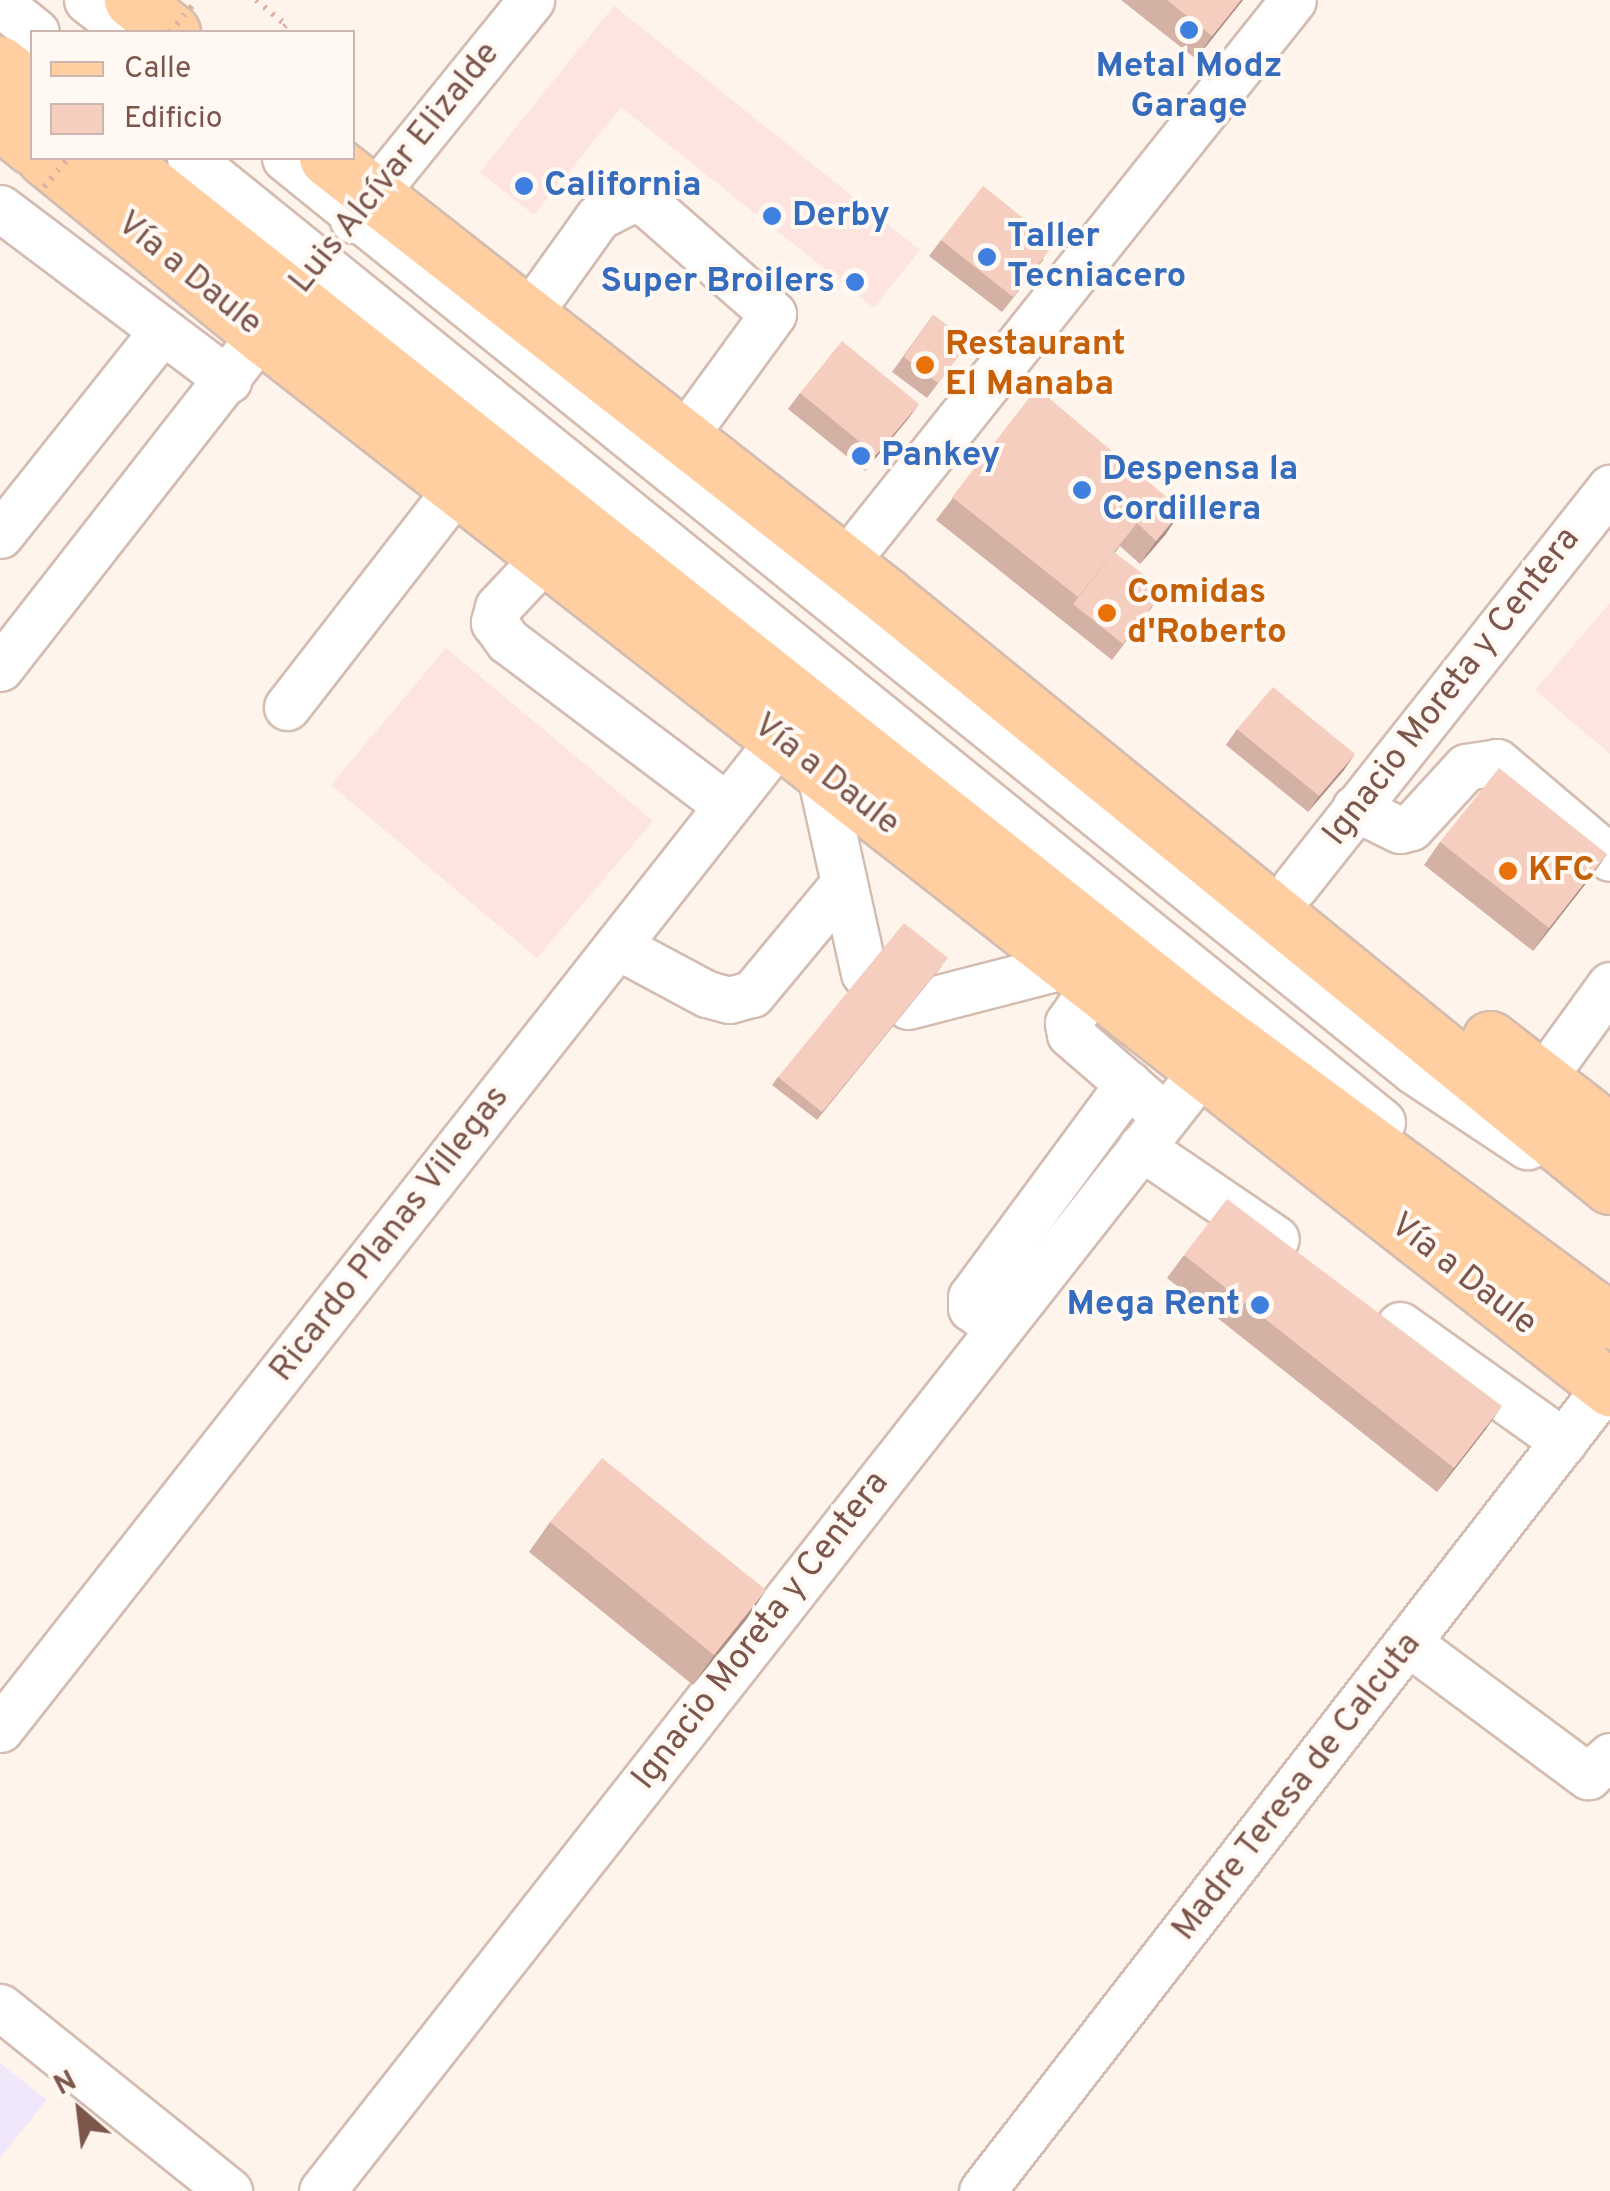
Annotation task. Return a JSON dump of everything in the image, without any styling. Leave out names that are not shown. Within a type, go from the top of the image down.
[{"type":"main road","points":[[132,0],[169,30]]},
{"type":"main road","points":[[177,0],[214,30]]},
{"type":"main road","points":[[0,64],[30,88]]},
{"type":"main road","name":"Vía a Daule","points":[[0,121],[30,153]]},
{"type":"main road","name":"Vía a Daule","points":[[118,160],[1199,1018],[1610,1318]]},
{"type":"main road","points":[[330,160],[544,292],[864,540],[1294,886],[1610,1132]]},
{"type":"main road","name":"Vía a Daule","points":[[40,164],[290,298],[459,485],[1200,1072],[1609,1385]]},
{"type":"main road","points":[[368,182],[1056,734],[1610,1186]]},
{"type":"main road","points":[[1056,734],[1113,740]]},
{"type":"street","points":[[87,0],[125,30]]},
{"type":"street","name":"Luis Alcívar Elizalde","points":[[0,668],[228,380],[290,298],[368,182],[531,0]]},
{"type":"street","points":[[864,540],[1293,0]]},
{"type":"street","points":[[0,3],[34,30]]},
{"type":"street","name":"Vía a Daule","points":[[191,160],[290,298],[1505,1221],[1610,1318]]},
{"type":"street","points":[[292,160],[368,182],[1414,1071],[1610,1202]]},
{"type":"street","points":[[544,292],[598,217],[628,201],[645,202],[773,314],[700,414]]},
{"type":"street","points":[[0,208],[228,380]]},
{"type":"street","points":[[0,535],[162,331]]},
{"type":"street","points":[[287,707],[459,485]]},
{"type":"street","name":"Ignacio Moreta y Centera","points":[[1294,886],[1610,488]]},
{"type":"street","points":[[546,556],[498,607],[494,622],[508,641],[727,806]]},
{"type":"street","points":[[800,754],[844,883],[864,973]]},
{"type":"street","name":"Ricardo Planas Villegas","points":[[0,1729],[727,806],[800,754]]},
{"type":"street","points":[[1355,808],[1400,830],[1412,827],[1466,767],[1496,762],[1610,858]]},
{"type":"street","points":[[617,946],[707,994],[752,994],[844,883]]},
{"type":"street","points":[[908,1006],[1080,976],[1068,1023],[1070,1034],[1128,1084],[1154,1132],[1304,1258]]},
{"type":"street","points":[[1542,1079],[1610,985]]},
{"type":"street","name":"Ignacio Moreta y Centera","points":[[322,2191],[1200,1072]]},
{"type":"street","points":[[999,1328],[971,1308],[971,1297],[1128,1084]]},
{"type":"street","points":[[1400,1325],[1564,1442]]},
{"type":"street","name":"Madre Teresa de Calcuta","points":[[982,2191],[1609,1385]]},
{"type":"street","points":[[1403,1653],[1588,1776],[1610,1756]]},
{"type":"street","points":[[1403,1653],[1526,1761]]},
{"type":"street","points":[[0,2007],[229,2191]]},
{"type":"path","points":[[173,30],[197,0]]},
{"type":"path","points":[[256,0],[286,25],[282,30]]},
{"type":"shaded area","points":[[614,6],[920,250],[874,308],[621,107],[534,215],[480,172]]},
{"type":"shaded area","points":[[1610,603],[1610,754],[1535,690]]},
{"type":"shaded area","points":[[446,648],[653,821],[537,958],[331,785]]},
{"type":"shaded area","points":[[0,2063],[47,2100],[0,2158]]},
{"type":"building","points":[[1167,0],[1241,0],[1212,36]]},
{"type":"building","name":"Taller Tecniacero","points":[[983,186],[1055,243],[1013,297],[941,240]]},
{"type":"building","name":"Restaurant El Manaba","points":[[933,315],[969,342],[938,383],[904,357]]},
{"type":"building","points":[[842,341],[919,404],[876,455],[800,393]]},
{"type":"building","points":[[1037,388],[1182,510],[1156,541],[1137,523],[1078,597],[952,497]]},
{"type":"building","name":"Comidas d'Roberto","points":[[1114,552],[1164,590],[1123,644],[1073,604]]},
{"type":"building","points":[[1273,687],[1355,754],[1319,796],[1237,729]]},
{"type":"building","name":"KFC","points":[[1499,768],[1607,854],[1549,928],[1440,842]]},
{"type":"building","points":[[904,923],[948,958],[822,1112],[778,1077]]},
{"type":"building","points":[[1227,1199],[1502,1406],[1454,1468],[1184,1255]]},
{"type":"building","points":[[602,1458],[766,1590],[714,1655],[550,1522]]},
{"type":"place","name":"Metal Modz Garage","points":[[1189,30]]},
{"type":"place","name":"California","points":[[524,186]]},
{"type":"place","name":"Derby","points":[[772,216]]},
{"type":"place","name":"Taller Tecniacero","points":[[987,257]]},
{"type":"place","name":"Super Broilers","points":[[855,282]]},
{"type":"place","name":"Restaurant El Manaba","points":[[925,365]]},
{"type":"place","name":"Pankey","points":[[861,456]]},
{"type":"place","name":"Despensa la Cordillera","points":[[1082,490]]},
{"type":"place","name":"Comidas d'Roberto","points":[[1107,613]]},
{"type":"place","name":"KFC","points":[[1508,871]]},
{"type":"place","name":"Mega Rent","points":[[1260,1305]]}]
